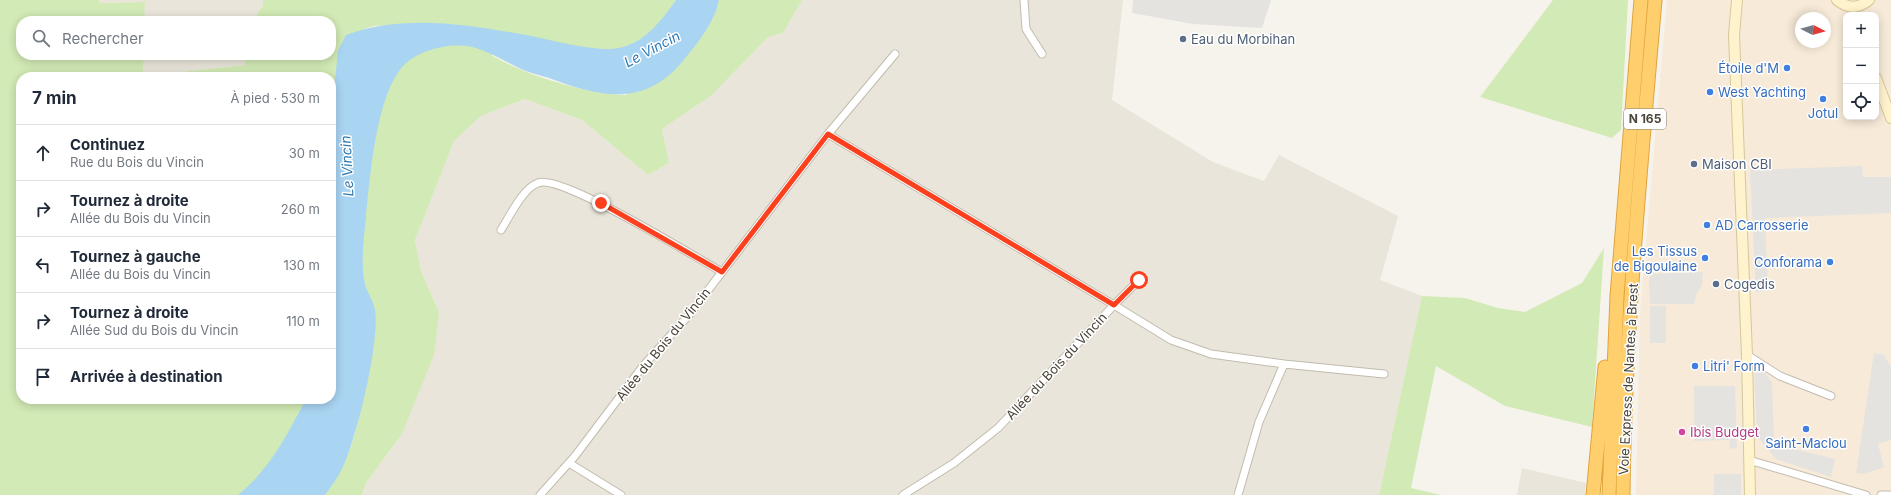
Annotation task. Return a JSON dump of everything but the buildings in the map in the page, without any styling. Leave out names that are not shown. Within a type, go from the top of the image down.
[{"type":"highway","name":"Voie Express de Nantes à Brest","points":[[1609,495],[1617,296],[1641,0]]},
{"type":"highway","name":"Voie Express de Nantes à Brest","points":[[1623,495],[1630,314],[1655,0]]},
{"type":"highway","points":[[1593,495],[1609,326],[1617,296]]},
{"type":"street","points":[[1024,0],[1026,29],[1042,54]]},
{"type":"street","points":[[1737,0],[1734,35],[1747,355],[1750,495]]},
{"type":"street","points":[[1837,0],[1843,5],[1858,11],[1869,0]]},
{"type":"street","name":"Allée du Bois du Vincin","points":[[540,495],[569,463],[642,366],[688,315],[828,134],[895,54]]},
{"type":"street","points":[[1878,84],[1891,118]]},
{"type":"street","name":"Allée du Bois du Vincin","points":[[828,134],[1114,305],[998,428],[954,463],[903,495]]},
{"type":"street","points":[[501,230],[529,187],[540,182],[552,183],[601,203],[722,272]]},
{"type":"street","points":[[1139,280],[1114,305],[1171,340],[1211,354],[1284,364],[1384,374]]},
{"type":"street","points":[[1747,355],[1780,376],[1831,396]]},
{"type":"street","points":[[1238,495],[1259,422],[1284,364]]},
{"type":"street","points":[[1749,460],[1866,495]]},
{"type":"street","points":[[569,463],[621,495]]},
{"type":"street","points":[[1881,495],[1891,495]]},
{"type":"shaded area","points":[[99,0],[263,0],[263,5],[256,16],[144,16],[144,2],[100,3]]},
{"type":"shaded area","points":[[802,0],[1123,0],[1112,100],[1213,162],[1264,181],[1279,155],[1398,216],[1380,280],[1422,296],[1379,495],[362,495],[366,483],[402,434],[439,312],[421,271],[415,240],[454,141],[481,116],[525,99],[582,120],[648,175],[669,163],[662,129],[712,95],[768,37],[783,33]]},
{"type":"shaded area","points":[[1133,0],[1271,0],[1262,28],[1193,24],[1132,13]]},
{"type":"shaded area","points":[[1667,0],[1891,0],[1891,495],[1636,495],[1640,313]]},
{"type":"shaded area","points":[[144,60],[244,60],[245,65],[181,72],[143,72]]},
{"type":"shaded area","points":[[1862,166],[1863,177],[1891,177],[1891,213],[1765,218],[1768,291],[1756,292],[1750,170]]},
{"type":"shaded area","points":[[1703,272],[1702,285],[1696,295],[1694,304],[1650,304],[1649,282],[1650,277],[1653,274]]},
{"type":"shaded area","points":[[1650,306],[1666,306],[1666,343],[1650,343]]},
{"type":"shaded area","points":[[1874,353],[1883,354],[1891,366],[1891,440],[1878,444],[1884,467],[1864,474],[1856,473]]},
{"type":"shaded area","points":[[1754,369],[1763,369],[1772,383],[1774,444],[1835,459],[1831,477],[1776,459],[1757,436]]},
{"type":"shaded area","points":[[1694,386],[1735,386],[1737,448],[1730,449],[1729,440],[1694,441]]},
{"type":"shaded area","points":[[1522,468],[1586,483],[1585,495],[1517,495]]},
{"type":"shaded area","points":[[1714,474],[1741,474],[1741,495],[1714,495]]},
{"type":"green space","points":[[0,0],[99,0],[100,3],[145,2],[144,16],[16,16],[16,60],[144,60],[143,72],[16,72],[16,404],[336,404],[336,72],[181,72],[245,65],[244,60],[336,60],[336,16],[256,16],[263,5],[263,0],[676,0],[635,57],[491,55],[522,70],[557,82],[593,91],[626,95],[706,30],[713,18],[719,0],[802,0],[783,33],[768,37],[712,95],[662,129],[669,163],[648,175],[582,120],[525,99],[481,116],[454,141],[415,240],[421,271],[439,312],[434,355],[402,434],[366,483],[362,495],[325,495],[338,476],[348,454],[360,409],[312,495],[0,495]],"holes":[[[434,23],[450,25],[363,29],[375,26]]]},
{"type":"green space","points":[[1553,0],[1628,0],[1621,130],[1612,138],[1480,97]]},
{"type":"green space","points":[[1604,248],[1592,427],[1505,406],[1436,366],[1411,488],[1441,495],[1379,495],[1422,296],[1465,298],[1498,308],[1525,312],[1582,283]]},
{"type":"water","name":"Le Vincin","points":[[676,0],[719,0],[714,15],[702,37],[686,57],[671,73],[656,85],[639,91],[623,94],[605,94],[587,90],[524,70],[488,52],[458,45],[427,51],[410,60],[403,66],[394,79],[386,97],[380,116],[372,160],[364,240],[363,271],[367,291],[373,302],[375,310],[376,325],[371,366],[361,413],[349,453],[341,471],[325,495],[238,495],[269,463],[285,438],[303,404],[336,404],[336,72],[338,51],[346,35],[369,28],[393,24],[443,23],[493,29],[580,46],[611,49],[629,45],[637,41],[652,30],[665,16]]},
{"type":"place","name":"Eau du Morbihan","points":[[1183,39]]},
{"type":"place","name":"Étoile d'M","points":[[1787,68]]},
{"type":"place","name":"West Yachting","points":[[1710,92]]},
{"type":"place","name":"Jotul","points":[[1823,99]]},
{"type":"place","name":"Maison CBI","points":[[1694,164]]},
{"type":"place","name":"AD Carrosserie","points":[[1707,225]]},
{"type":"place","name":"Les Tissus de Bigoulaine","points":[[1705,258]]},
{"type":"place","name":"Conforama","points":[[1830,262]]},
{"type":"place","name":"Cogedis","points":[[1716,284]]},
{"type":"place","name":"Litri' Form","points":[[1695,366]]},
{"type":"place","name":"Saint-Maclou","points":[[1806,429]]},
{"type":"place","name":"Ibis Budget","points":[[1682,432]]},
{"type":"route","points":[[601,203],[722,272],[828,134],[1114,305],[1139,280]]}]
